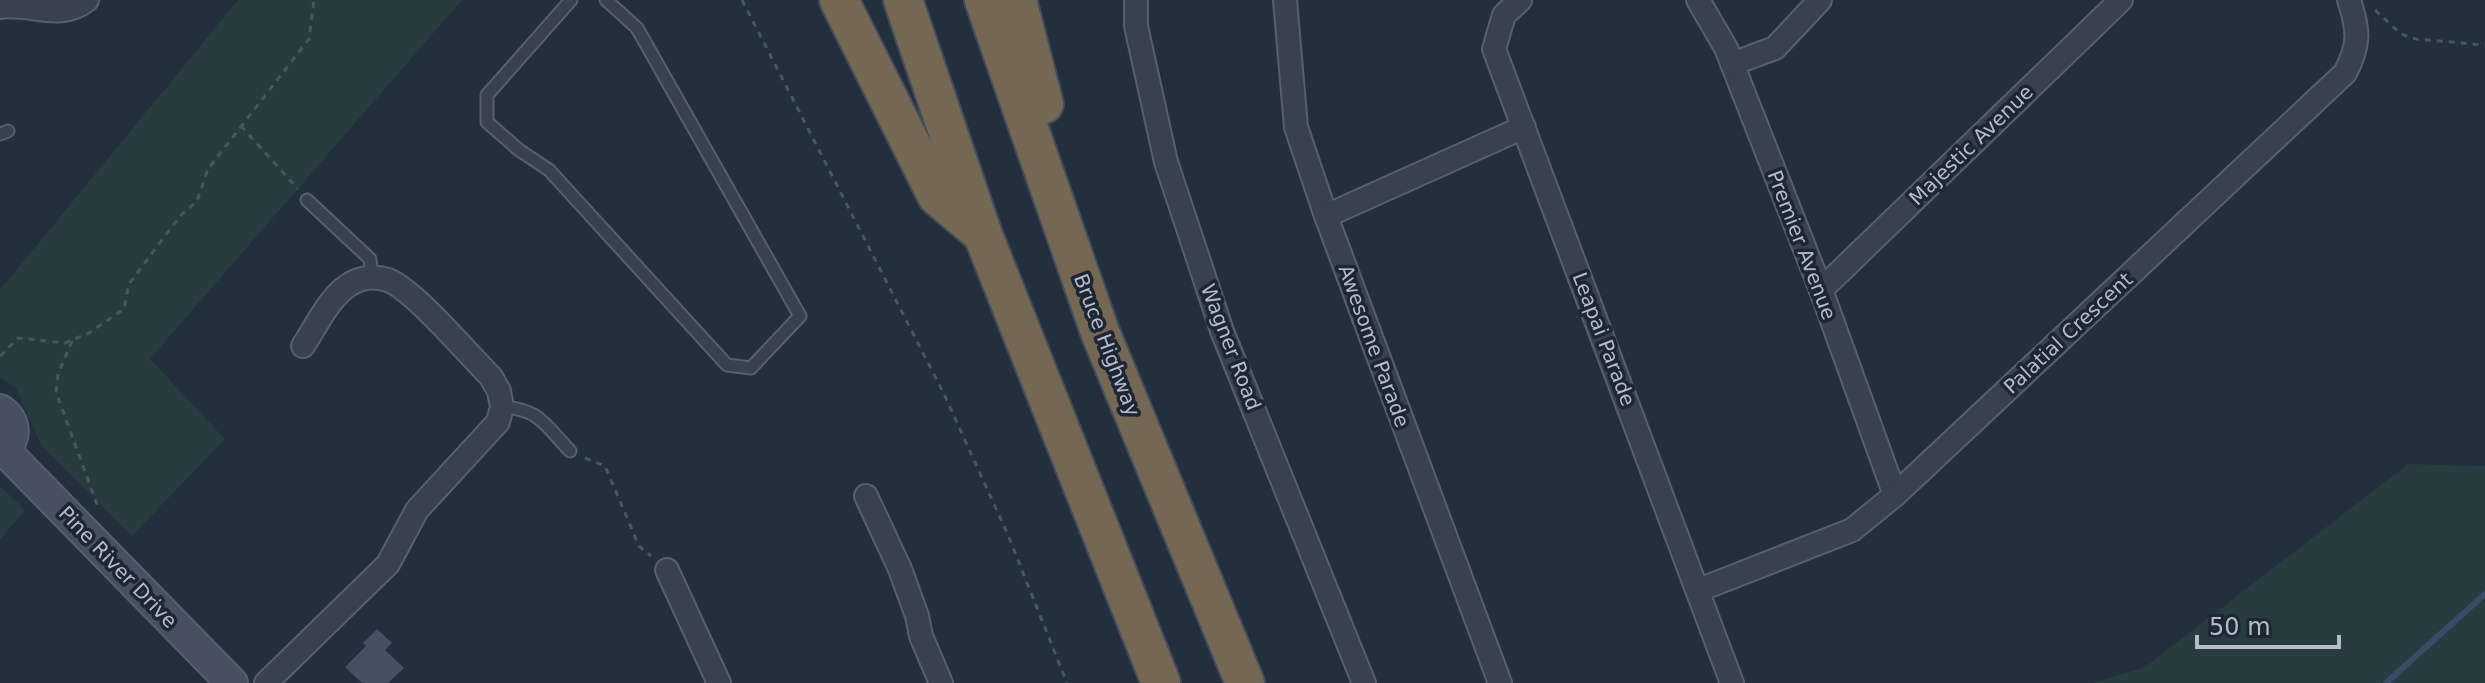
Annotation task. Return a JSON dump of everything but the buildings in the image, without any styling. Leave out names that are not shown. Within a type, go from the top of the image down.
[{"type":"highway","points":[[839,0],[937,196],[983,235]]},
{"type":"highway","points":[[903,0],[983,235],[1161,683]]},
{"type":"highway","name":"Bruce Highway","points":[[984,0],[1100,332],[1245,683]]},
{"type":"highway","points":[[1017,0],[1034,74],[1074,200],[1091,267],[1100,332]]},
{"type":"street","points":[[0,7],[60,12],[80,6],[87,0]]},
{"type":"street","name":"Wagner Road","points":[[1136,0],[1136,26],[1166,162],[1222,331],[1364,683]]},
{"type":"street","name":"Awesome Parade","points":[[1285,0],[1296,127],[1326,216],[1500,683]]},
{"type":"street","name":"Leapai Parade","points":[[1520,0],[1504,15],[1494,49],[1732,683]]},
{"type":"street","name":"Premier Avenue","points":[[1698,0],[1726,48],[1821,290],[1895,495]]},
{"type":"street","points":[[1732,64],[1775,48],[1820,0]]},
{"type":"street","name":"Majestic Avenue","points":[[1821,290],[2121,0]]},
{"type":"street","name":"Palatial Crescent","points":[[1699,590],[1852,530],[1895,495],[2345,73],[2356,53],[2358,2]]},
{"type":"street","points":[[1326,216],[1524,127]]},
{"type":"street","points":[[266,683],[388,564],[417,510],[483,441],[498,422],[502,407],[499,391],[491,377],[408,293],[389,280],[372,277],[354,281],[339,292],[303,346]]},
{"type":"street","points":[[0,410],[10,419],[13,427],[10,443],[2,452]]},
{"type":"street","name":"Pine River Drive","points":[[2,452],[232,683]]},
{"type":"street","points":[[866,496],[900,569],[921,636],[941,683]]},
{"type":"street","points":[[667,570],[719,683]]},
{"type":"lane","points":[[571,0],[487,95],[487,122],[519,150],[549,170],[727,365],[751,368],[800,316],[637,28],[606,0]]},
{"type":"lane","points":[[307,200],[370,259],[372,277]]},
{"type":"lane","points":[[502,407],[522,408],[534,413],[570,451]]},
{"type":"path","points":[[0,356],[18,338],[72,341],[124,309],[129,284],[180,216],[197,201],[208,169],[309,39],[314,0]]},
{"type":"path","points":[[742,0],[944,394],[1008,535],[1067,683]]},
{"type":"path","points":[[2358,2],[2401,34],[2416,39],[2485,45]]},
{"type":"path","points":[[241,126],[307,200]]},
{"type":"path","points":[[72,341],[60,368],[56,392],[103,522]]},
{"type":"path","points":[[570,451],[605,466],[639,546],[667,570]]},
{"type":"green space","points":[[238,0],[462,0],[150,359],[225,439],[132,536],[41,445],[16,388],[0,377],[0,290]]},
{"type":"green space","points":[[2408,464],[2485,466],[2485,683],[2092,683],[2145,667]]},
{"type":"green space","points":[[0,486],[25,510],[0,540]]},
{"type":"waterway","points":[[2386,683],[2485,594]]}]
